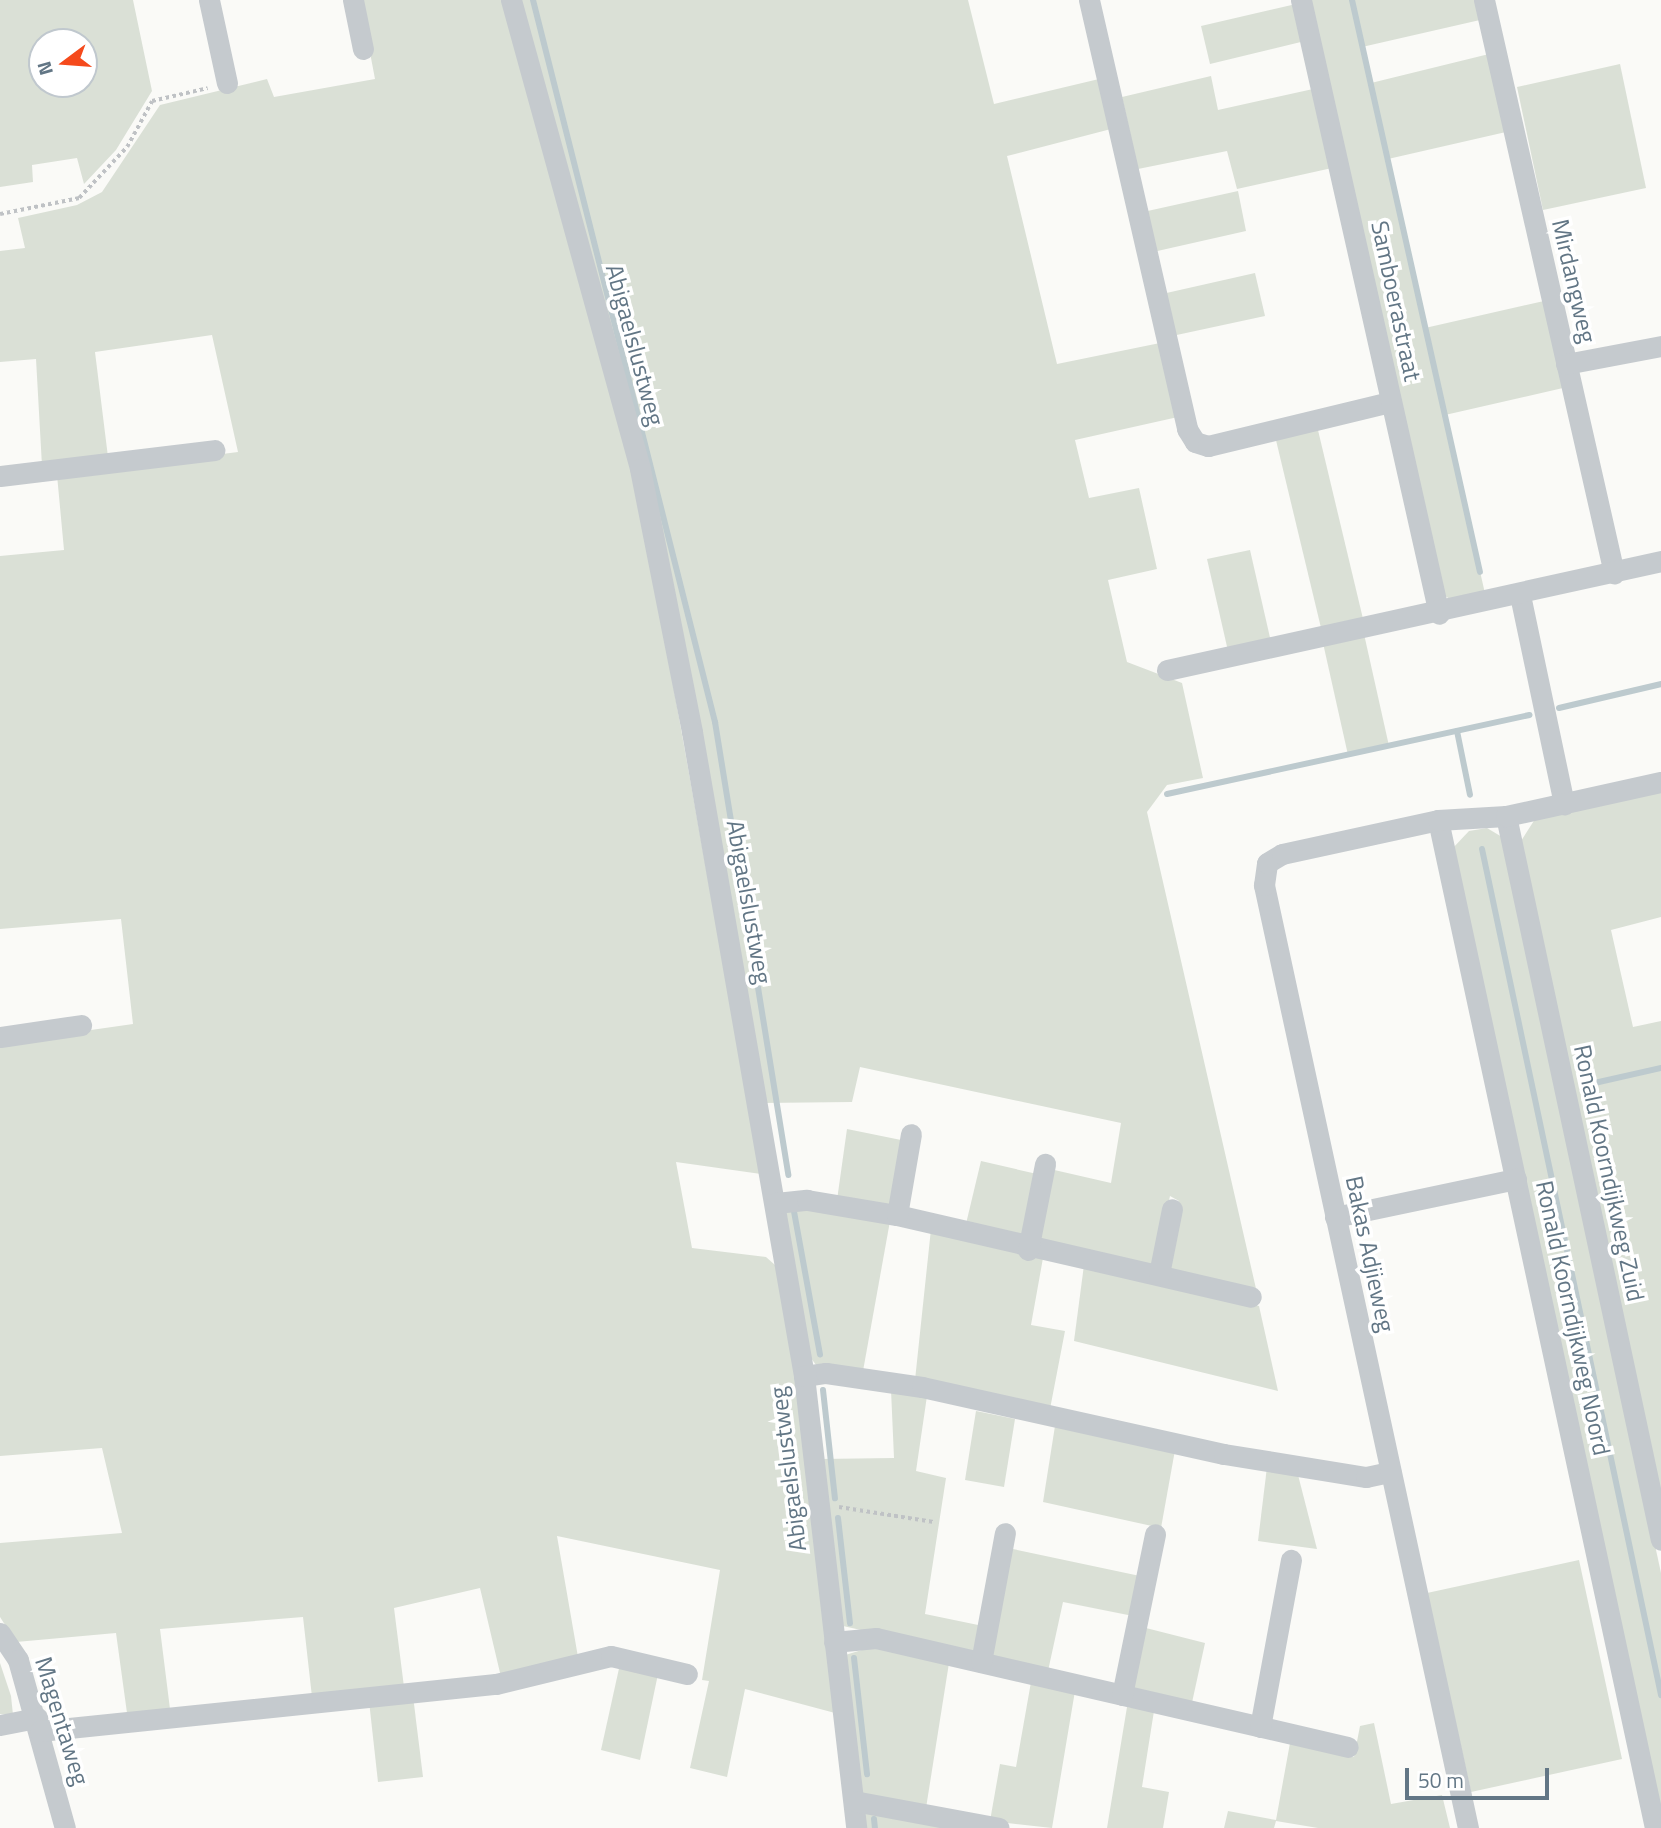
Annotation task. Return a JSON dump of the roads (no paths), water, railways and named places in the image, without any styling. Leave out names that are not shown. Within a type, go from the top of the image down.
[{"type":"street","points":[[209,0],[227,83]]},
{"type":"street","points":[[353,0],[363,50]]},
{"type":"street","name":"Abigaelslustweg","points":[[511,0],[640,469],[776,1203],[804,1376],[856,1828]]},
{"type":"street","points":[[1089,0],[1186,429],[1195,442],[1208,446],[1390,402]]},
{"type":"street","name":"Samboerastraat","points":[[1301,0],[1438,614]]},
{"type":"street","name":"Mirdangweg","points":[[1484,0],[1614,573]]},
{"type":"street","points":[[1566,364],[1661,346]]},
{"type":"street","points":[[0,476],[214,450]]},
{"type":"street","points":[[1167,670],[1438,614],[1661,561]]},
{"type":"street","points":[[1520,595],[1563,804]]},
{"type":"street","points":[[1438,820],[1506,816],[1661,782]]},
{"type":"street","name":"Ronald Koorndijkweg Zuid","points":[[1506,816],[1661,1540]]},
{"type":"street","name":"Ronald Koorndijkweg Noord","points":[[1438,820],[1655,1828]]},
{"type":"street","name":"Bakas Adjieweg","points":[[1438,820],[1282,854],[1267,863],[1264,885],[1468,1828]]},
{"type":"street","points":[[0,1037],[81,1025]]},
{"type":"street","points":[[897,1215],[911,1134]]},
{"type":"street","points":[[1028,1250],[1045,1164]]},
{"type":"street","points":[[1335,1217],[1516,1179]]},
{"type":"street","points":[[776,1203],[807,1200],[897,1215],[1028,1250],[1159,1274],[1251,1297]]},
{"type":"street","points":[[1159,1274],[1172,1209]]},
{"type":"street","points":[[804,1376],[826,1373],[922,1387],[1224,1454],[1366,1477],[1390,1472]]},
{"type":"street","points":[[981,1662],[1005,1534]]},
{"type":"street","points":[[1122,1695],[1155,1534]]},
{"type":"street","points":[[1260,1727],[1291,1560]]},
{"type":"street","name":"Magentaweg","points":[[0,1633],[18,1660],[65,1828]]},
{"type":"street","points":[[834,1642],[876,1638],[1348,1747]]},
{"type":"street","points":[[0,1725],[38,1725],[496,1684],[611,1656],[687,1674]]},
{"type":"street","points":[[854,1801],[999,1828]]},
{"type":"waterway","points":[[533,0],[715,722],[788,1175]]},
{"type":"waterway","points":[[1352,0],[1480,572]]},
{"type":"waterway","points":[[1559,708],[1661,684]]},
{"type":"waterway","points":[[1167,794],[1529,715]]},
{"type":"waterway","points":[[1457,731],[1470,795]]},
{"type":"waterway","points":[[1482,849],[1661,1695]]},
{"type":"waterway","points":[[1590,1084],[1661,1068]]},
{"type":"waterway","points":[[793,1206],[820,1355]]},
{"type":"waterway","points":[[823,1390],[835,1498]]},
{"type":"waterway","points":[[838,1518],[850,1623]]},
{"type":"waterway","points":[[854,1658],[867,1774]]},
{"type":"waterway","points":[[874,1819],[875,1828]]}]
